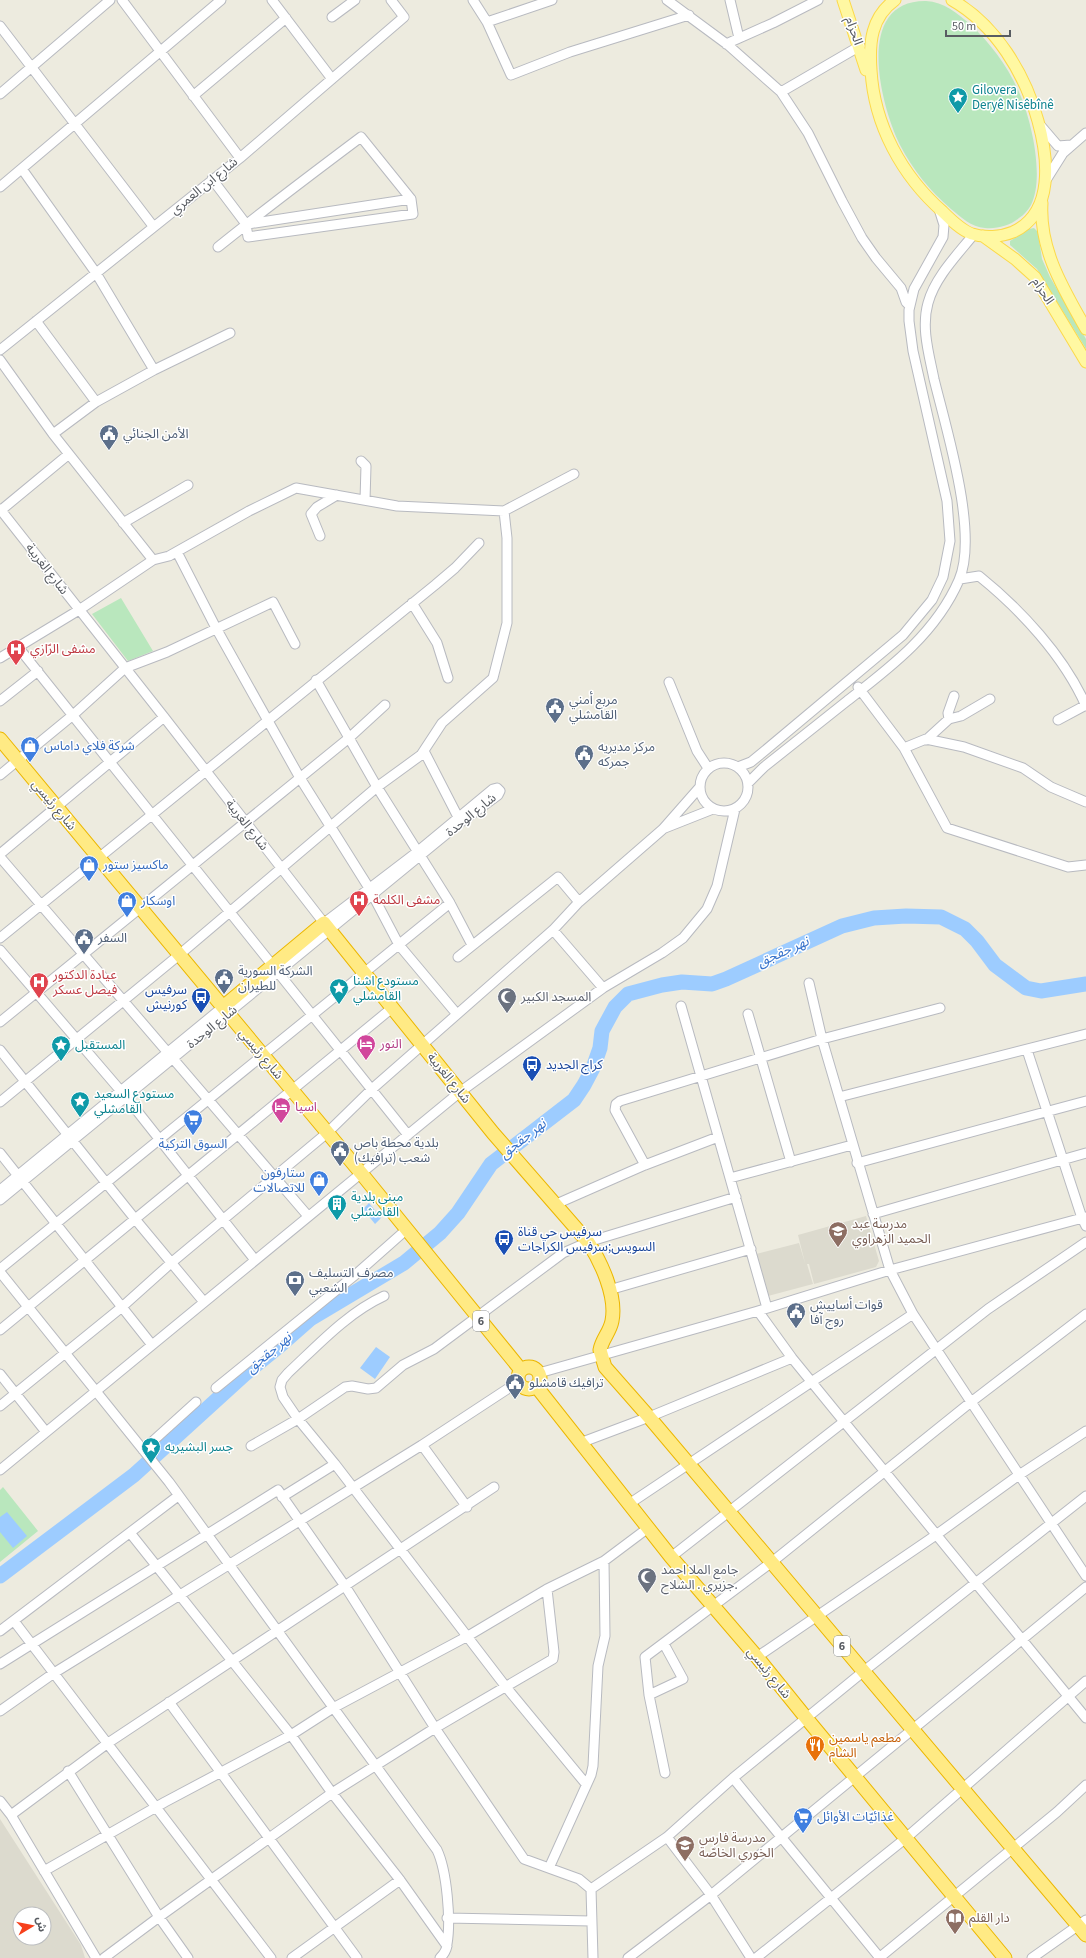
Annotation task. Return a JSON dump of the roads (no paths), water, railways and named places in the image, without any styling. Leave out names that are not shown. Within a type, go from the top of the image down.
[{"type":"highway","name":"شارع رئيسي","points":[[0,739],[442,1272],[477,1316],[520,1376]]},
{"type":"highway","name":"شارع الوحدة","points":[[226,1011],[327,927]]},
{"type":"highway","name":"شارع الغربية","points":[[327,927],[523,1170],[588,1242],[604,1272],[609,1290],[612,1320],[600,1346],[601,1355]]},
{"type":"highway","name":"6","points":[[601,1355],[605,1367],[610,1373],[772,1562],[912,1731],[1012,1848],[1083,1927]]},
{"type":"highway","points":[[528,1367],[533,1368],[539,1373],[540,1380],[536,1386],[528,1389],[521,1386],[520,1376],[528,1367]]},
{"type":"highway","name":"شارع رئيسي","points":[[536,1386],[671,1557],[757,1657],[854,1777],[1005,1958]]},
{"type":"main road","name":"الحزام","points":[[843,0],[860,46],[877,108]]},
{"type":"main road","points":[[895,0],[882,12],[872,33],[870,56],[877,108],[888,139],[906,173],[923,194],[958,225],[979,235],[1009,234],[1021,228],[1035,214],[1043,196],[1044,154],[1038,122],[1026,86],[1002,46],[981,24],[952,0]]},
{"type":"main road","name":"الحزام","points":[[1043,196],[1042,210],[1044,228],[1052,265],[1057,277],[1086,328]]},
{"type":"main road","name":"الحزام","points":[[979,235],[1015,259],[1035,277],[1086,362]]},
{"type":"street","points":[[0,94],[110,0]]},
{"type":"street","points":[[122,0],[240,158]]},
{"type":"street","points":[[0,186],[221,0]]},
{"type":"street","points":[[272,0],[332,78]]},
{"type":"street","points":[[332,17],[355,0]]},
{"type":"street","name":"شارع ابن العمري","points":[[0,350],[153,226],[240,158],[404,17],[391,0]]},
{"type":"street","points":[[473,0],[487,22],[511,75],[570,52],[689,15]]},
{"type":"street","points":[[487,22],[552,0]]},
{"type":"street","points":[[667,0],[726,44],[781,92],[808,133],[862,238],[876,258],[901,288],[906,302],[910,306]]},
{"type":"street","points":[[730,0],[739,38]]},
{"type":"street","points":[[726,44],[773,23],[818,0]]},
{"type":"street","points":[[193,96],[286,18]]},
{"type":"street","points":[[0,26],[153,226]]},
{"type":"street","points":[[781,92],[860,46]]},
{"type":"street","points":[[1038,122],[1058,146],[1071,145]]},
{"type":"street","points":[[1044,183],[1057,160],[1071,145],[1086,133]]},
{"type":"street","points":[[212,179],[246,224],[248,237],[413,214],[411,199],[361,137],[246,224],[218,247]]},
{"type":"street","points":[[22,169],[96,273],[154,370]]},
{"type":"street","points":[[246,224],[411,199]]},
{"type":"street","points":[[738,767],[746,777],[748,784],[746,799],[735,809],[728,812],[713,809],[703,800],[699,788],[700,780],[708,768],[722,763],[738,767],[750,762],[852,679],[903,635],[925,610],[939,588],[949,553],[950,528],[947,501],[912,351],[909,321],[910,306],[914,288],[943,237],[944,225],[939,209]]},
{"type":"street","points":[[287,218],[289,231]]},
{"type":"street","points":[[748,784],[764,767],[861,690],[912,647],[931,627],[949,601],[960,579],[964,555],[965,527],[959,488],[927,344],[926,316],[932,291],[943,273],[979,235]]},
{"type":"street","points":[[36,321],[96,402]]},
{"type":"street","points":[[53,434],[96,402],[154,370],[230,333]]},
{"type":"street","points":[[0,360],[53,434],[153,560]]},
{"type":"street","points":[[0,510],[69,454]]},
{"type":"street","points":[[360,461],[366,466],[365,500]]},
{"type":"street","points":[[0,658],[79,610],[153,560],[169,556],[177,552],[249,511],[296,488],[397,506],[504,511],[574,474]]},
{"type":"street","points":[[124,523],[188,485]]},
{"type":"street","points":[[320,536],[311,514],[318,507],[337,495]]},
{"type":"street","name":"شارع الغربية","points":[[0,510],[164,716],[245,823],[327,927]]},
{"type":"street","points":[[0,1102],[179,955],[330,826],[421,755],[442,723],[493,678],[507,623],[507,538],[504,511]]},
{"type":"street","points":[[0,938],[455,568],[479,542]]},
{"type":"street","points":[[177,552],[216,628],[267,720],[300,778],[371,892],[399,944],[456,1013]]},
{"type":"street","points":[[960,579],[979,576],[1004,596],[1056,655],[1086,705],[1058,720]]},
{"type":"street","points":[[0,775],[73,715],[125,668],[167,652],[273,602],[295,644]]},
{"type":"street","points":[[412,603],[437,644],[448,678]]},
{"type":"street","points":[[18,647],[408,1135]]},
{"type":"street","points":[[0,701],[38,671]]},
{"type":"street","points":[[852,679],[904,748],[947,828],[1068,867],[1086,865]]},
{"type":"street","points":[[316,680],[377,788],[418,855],[450,903],[472,945]]},
{"type":"street","points":[[669,682],[698,751],[708,768]]},
{"type":"street","points":[[949,719],[948,713],[954,696]]},
{"type":"street","points":[[904,748],[926,740],[949,719],[961,716],[990,698]]},
{"type":"street","points":[[0,1022],[349,738],[385,705]]},
{"type":"street","points":[[0,854],[164,716]]},
{"type":"street","points":[[926,740],[964,747],[1023,768],[1051,787],[1086,802]]},
{"type":"street","points":[[424,751],[458,817]]},
{"type":"street","points":[[0,1406],[122,1307],[171,1263],[327,1133],[372,1089],[423,1046],[456,1013],[553,930],[579,902],[664,829],[699,788]]},
{"type":"street","name":"شارع الوحدة","points":[[327,927],[418,855],[498,795],[499,789],[493,789],[458,817],[418,855]]},
{"type":"street","points":[[664,829],[713,809]]},
{"type":"street","points":[[0,1470],[460,1092],[603,988],[673,946],[700,920],[717,886],[735,809]]},
{"type":"street","points":[[0,857],[308,1216]]},
{"type":"street","points":[[458,956],[558,877],[579,902]]},
{"type":"street","points":[[0,1269],[450,903]]},
{"type":"street","points":[[553,930],[603,988]]},
{"type":"street","points":[[0,950],[123,1094],[255,1260]]},
{"type":"street","points":[[809,983],[822,1039],[857,1163],[890,1270],[913,1314],[1086,1576]]},
{"type":"street","points":[[681,1006],[767,1308]]},
{"type":"street","points":[[0,1330],[392,1008]]},
{"type":"street","points":[[645,1165],[615,1110],[616,1104],[620,1101],[760,1057],[940,1008]]},
{"type":"street","name":"شارع الوحدة","points":[[0,1190],[20,1178],[226,1011]]},
{"type":"street","points":[[748,1014],[791,1162]]},
{"type":"street","points":[[839,1097],[1086,1034]]},
{"type":"street","points":[[0,1050],[135,1219],[204,1302]]},
{"type":"street","points":[[539,1373],[758,1311],[890,1270],[1085,1220],[1062,1159],[1027,1050]]},
{"type":"street","points":[[857,1163],[1086,1101]]},
{"type":"street","points":[[554,1205],[645,1165],[718,1137]]},
{"type":"street","points":[[730,1178],[852,1145]]},
{"type":"street","points":[[0,1153],[152,1345]]},
{"type":"street","points":[[873,1214],[1086,1153]]},
{"type":"street","name":"شارع الوحدة","points":[[0,1200],[20,1178]]},
{"type":"street","points":[[251,1446],[298,1420],[345,1387],[352,1386],[368,1389],[376,1388],[402,1365],[434,1349],[556,1258],[588,1242],[736,1197]]},
{"type":"street","points":[[216,1388],[409,1232]]},
{"type":"street","points":[[671,1557],[988,1309],[1086,1242]]},
{"type":"street","points":[[609,1290],[751,1249]]},
{"type":"street","points":[[0,1272],[168,1482],[375,1765],[440,1857],[444,1871],[448,1958]]},
{"type":"street","points":[[384,1296],[371,1302],[341,1325],[282,1380],[280,1387],[283,1397],[298,1420],[336,1464],[506,1687],[586,1784]]},
{"type":"street","points":[[758,1311],[792,1358],[974,1583],[1086,1718]]},
{"type":"street","points":[[629,1504],[913,1314]]},
{"type":"street","points":[[665,1772],[649,1695],[645,1657],[772,1562],[971,1402],[1086,1314]]},
{"type":"street","points":[[580,1443],[649,1417],[792,1358]]},
{"type":"street","points":[[0,1374],[46,1432]]},
{"type":"street","points":[[0,1711],[54,1673],[422,1445],[520,1376]]},
{"type":"street","points":[[146,1453],[196,1402]]},
{"type":"street","points":[[757,1657],[936,1535],[1019,1475],[1086,1431]]},
{"type":"street","points":[[422,1445],[467,1507]]},
{"type":"street","points":[[282,1497],[336,1464]]},
{"type":"street","points":[[11,1815],[68,1771],[108,1743],[276,1630],[401,1548],[467,1507],[494,1487]]},
{"type":"street","points":[[0,1664],[278,1490],[345,1586],[435,1728],[524,1859],[579,1879],[591,1889]]},
{"type":"street","points":[[0,1631],[131,1534],[178,1496]]},
{"type":"street","points":[[591,1889],[667,1837],[733,1778],[974,1583],[1086,1496]]},
{"type":"street","points":[[44,1871],[156,1807],[291,1735],[333,1708],[468,1636],[547,1589],[604,1561],[648,1528]]},
{"type":"street","points":[[131,1534],[291,1735],[332,1793],[400,1880],[447,1944]]},
{"type":"street","points":[[549,1868],[593,1766],[598,1666],[605,1636],[604,1561]]},
{"type":"street","points":[[628,1958],[711,1895],[782,1838],[1086,1587]]},
{"type":"street","points":[[104,1958],[332,1793],[435,1728],[550,1661],[554,1657],[547,1589]]},
{"type":"street","points":[[14,1621],[271,1958]]},
{"type":"street","points":[[649,1695],[683,1679],[664,1644]]},
{"type":"street","points":[[756,1958],[906,1838],[1086,1681]]},
{"type":"street","points":[[169,1702],[357,1958]]},
{"type":"street","points":[[68,1771],[159,1917],[188,1958]]},
{"type":"street","points":[[733,1778],[879,1958],[1057,1812],[1086,1785]]},
{"type":"street","points":[[0,1801],[11,1815],[96,1958]]},
{"type":"street","points":[[667,1837],[711,1895],[751,1958]]},
{"type":"street","points":[[292,1958],[400,1880]]},
{"type":"street","points":[[591,1889],[593,1958]]},
{"type":"street","points":[[447,1918],[591,1921]]},
{"type":"street","points":[[1032,1958],[1083,1927]]},
{"type":"street","points":[[440,1958],[447,1944]]},
{"type":"water","points":[[369,1203],[381,1218],[375,1224],[363,1209]]},
{"type":"water","points":[[376,1347],[390,1357],[375,1379],[360,1368]]},
{"type":"water","points":[[7,1512],[27,1536],[13,1548],[0,1532],[0,1517]]},
{"type":"waterway","name":"نهر جقجق","points":[[0,1576],[134,1475],[245,1374],[310,1319],[404,1263],[440,1233],[458,1213],[491,1164],[574,1100],[593,1068],[600,1048],[602,1031],[615,1007],[628,994],[662,985],[682,982],[712,984],[842,926],[874,918],[906,916],[941,917],[965,929],[977,941],[995,965],[1026,988],[1041,991],[1086,984]]},
{"type":"place","name":"Gilovera Deryê Nisêbînê","points":[[958,114]]},
{"type":"place","name":"الأمن الجنائي","points":[[109,451]]},
{"type":"place","name":"مشفى الرّازي","points":[[16,666]]},
{"type":"place","name":"مربع أمني القامشلي","points":[[555,724]]},
{"type":"place","name":"شركة فلاي داماس","points":[[30,763]]},
{"type":"place","name":"مركز مديريه جمركه","points":[[584,771]]},
{"type":"place","name":"ماكسيز ستور","points":[[89,882]]},
{"type":"place","name":"مشفى الكلمة","points":[[359,917]]},
{"type":"place","name":"اوسكار","points":[[127,918]]},
{"type":"place","name":"السفر","points":[[84,955]]},
{"type":"place","name":"الشركة السورية للطيران","points":[[224,995]]},
{"type":"place","name":"عيادة الدكتور فيصل عسكر","points":[[39,999]]},
{"type":"place","name":"مستودع اشنا القامشلي","points":[[339,1005]]},
{"type":"place","name":"سرفيس كورنيش","points":[[201,1014]]},
{"type":"place","name":"المسجد الكبير","points":[[507,1014]]},
{"type":"place","name":"النور","points":[[366,1061]]},
{"type":"place","name":"المستقبل","points":[[61,1062]]},
{"type":"place","name":"كراج الجديد","points":[[532,1082]]},
{"type":"place","name":"مستودع السعيد القامشلي","points":[[80,1118]]},
{"type":"place","name":"اسيا","points":[[281,1124]]},
{"type":"place","name":"السوق التركية","points":[[193,1136]]},
{"type":"place","name":"بلدية محطة باص شعب (ترافيك)","points":[[340,1167]]},
{"type":"place","name":"ستارفون للاتصالات","points":[[319,1197]]},
{"type":"place","name":"مبنى بلدية القامشلي","points":[[337,1221]]},
{"type":"place","name":"مدرسة عبد الحميد الزهراوي","points":[[838,1248]]},
{"type":"place","name":"سرفيس حي قناة السويس;سرفيس الكراجات","points":[[504,1256]]},
{"type":"place","name":"مصرف التسليف الشعبي","points":[[295,1297]]},
{"type":"place","name":"قوات أساييش روج آفا","points":[[796,1329]]},
{"type":"place","name":"ترافيك قامشلو","points":[[515,1400]]},
{"type":"place","name":"جسر البشيريه","points":[[151,1464]]},
{"type":"place","name":"جامع الملا احمد جزيري . الشلاح.","points":[[647,1594]]},
{"type":"place","name":"مطعم ياسمين الشام","points":[[815,1762]]},
{"type":"place","name":"غذائيّات الأوائل","points":[[803,1834]]},
{"type":"place","name":"مدرسة فارس الخوري الخاصّة","points":[[685,1862]]},
{"type":"place","name":"دار القلم","points":[[955,1935]]}]
